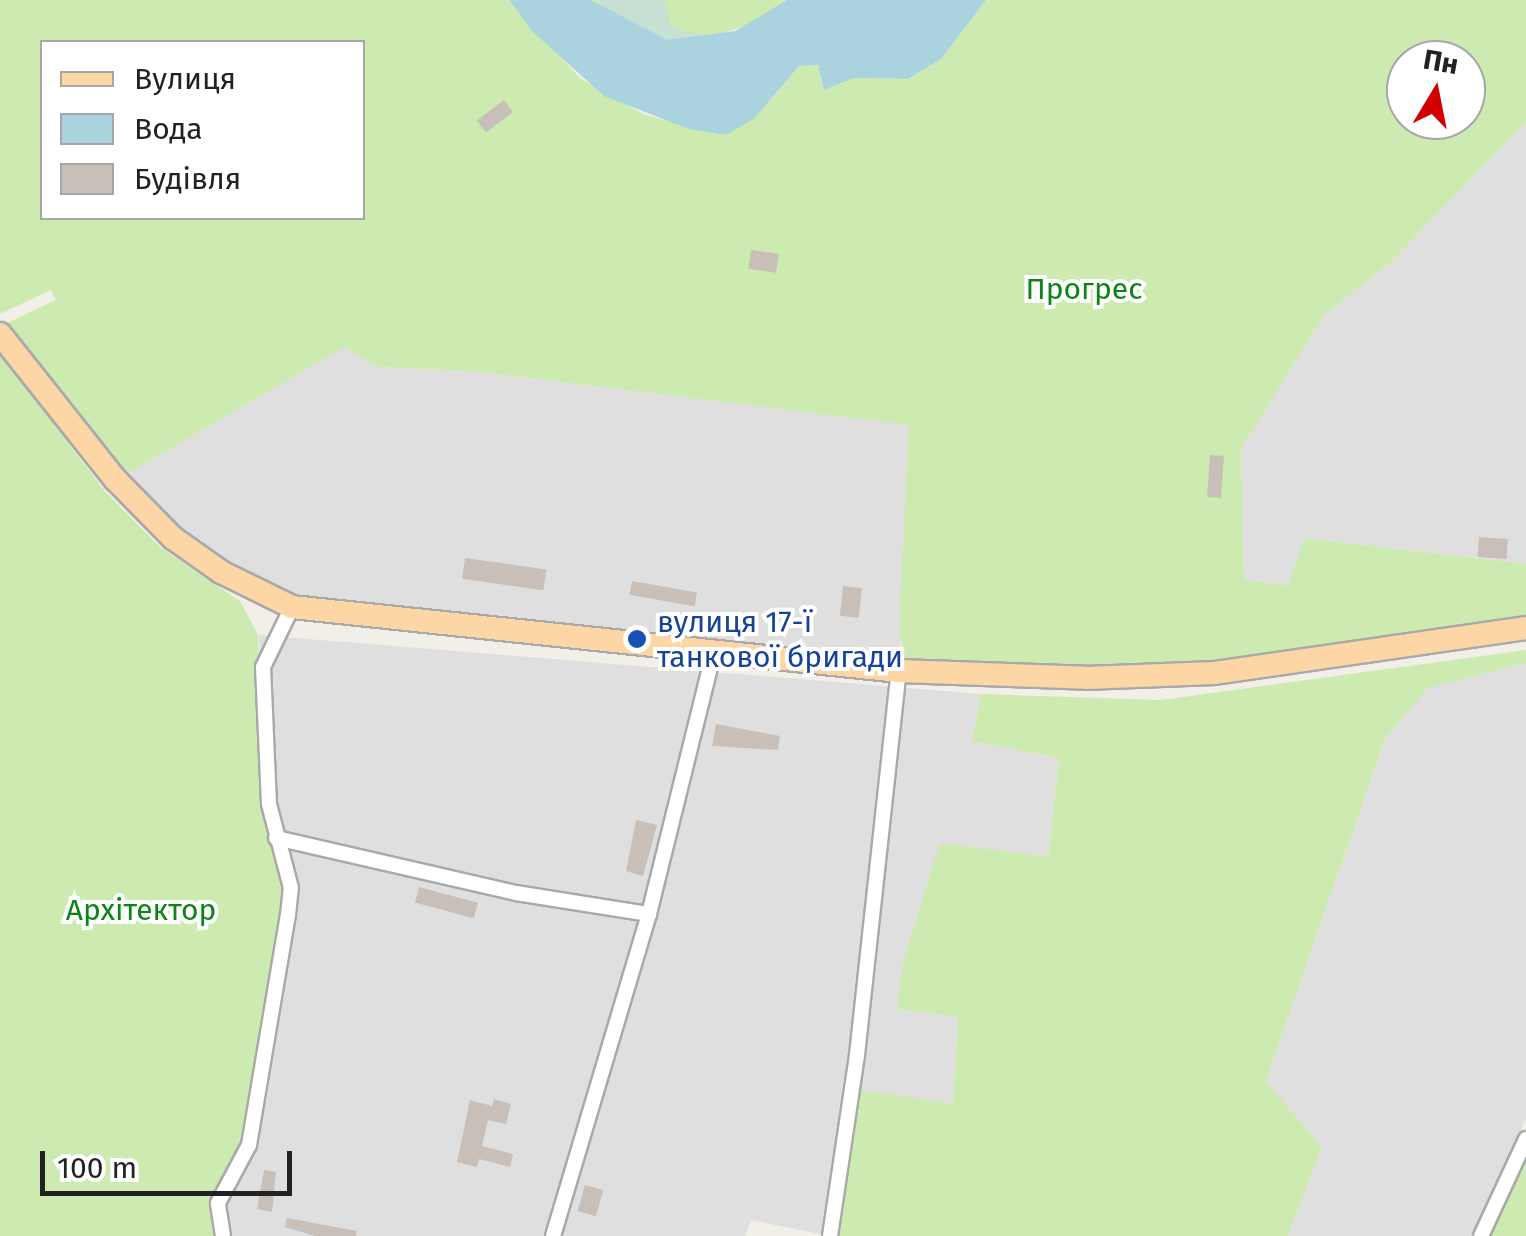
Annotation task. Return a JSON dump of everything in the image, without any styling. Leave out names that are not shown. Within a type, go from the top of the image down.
[{"type":"main road","points":[[0,334],[115,479],[173,538],[221,572],[292,607],[899,671],[1154,678],[1526,628]]},
{"type":"street","points":[[223,1236],[218,1203],[249,1145],[291,888],[276,838],[263,666],[292,607]]},
{"type":"street","points":[[553,1236],[649,914],[714,652]]},
{"type":"street","points":[[830,1236],[857,1055],[899,671]]},
{"type":"street","points":[[276,838],[516,893],[649,914]]},
{"type":"street","points":[[1480,1236],[1526,1139]]},
{"type":"shaded area","points":[[1526,122],[1526,564],[1305,538],[1288,586],[1244,579],[1241,449],[1324,315],[1390,263]]},
{"type":"shaded area","points":[[345,347],[376,367],[471,371],[910,425],[899,671],[292,607],[221,572],[125,475]]},
{"type":"shaded area","points":[[259,635],[981,694],[972,741],[1059,758],[1048,857],[940,844],[898,1009],[958,1017],[953,1104],[829,1236],[751,1220],[745,1236],[216,1236],[214,1199],[279,866],[262,805]]},
{"type":"shaded area","points":[[1526,663],[1526,1119],[1472,1236],[1288,1236],[1322,1147],[1266,1081],[1385,739],[1428,688]]},
{"type":"green space","name":"Прогрес","points":[[0,0],[509,0],[580,78],[645,115],[726,135],[769,102],[799,66],[818,65],[824,90],[854,78],[908,79],[941,59],[986,0],[1526,0],[1526,122],[1390,263],[1324,315],[1241,449],[1244,579],[1288,586],[1304,538],[1526,564],[1526,617],[1155,668],[917,668],[904,659],[899,628],[909,425],[471,371],[376,367],[345,347],[125,475],[5,324],[56,300],[51,290],[0,314]]},
{"type":"green space","points":[[591,0],[787,0],[755,23],[700,40],[627,23]]},
{"type":"green space","points":[[599,0],[664,0],[672,28],[714,38],[679,54],[598,6]]},
{"type":"green space","name":"Архітектор","points":[[0,353],[104,490],[160,547],[240,601],[258,635],[262,805],[284,886],[284,910],[242,1146],[214,1199],[216,1236],[0,1236]]},
{"type":"green space","points":[[1526,650],[1526,663],[1428,688],[1385,739],[1266,1081],[1322,1147],[1288,1236],[836,1236],[855,1089],[953,1104],[958,1017],[897,1009],[903,963],[940,843],[1048,857],[1059,758],[972,741],[981,694],[1161,700]]},
{"type":"green space","points":[[1526,1161],[1526,1236],[1490,1236],[1522,1169]]},
{"type":"water","points":[[509,0],[591,0],[667,40],[735,31],[787,0],[986,0],[941,59],[908,79],[854,78],[824,90],[818,65],[799,66],[755,118],[726,135],[689,129],[604,96],[533,32]]},
{"type":"building","points":[[504,100],[513,112],[486,132],[477,120]]},
{"type":"building","points":[[751,250],[779,254],[776,273],[748,269]]},
{"type":"building","points":[[1210,455],[1224,456],[1221,498],[1207,497]]},
{"type":"building","points":[[1479,537],[1508,539],[1507,559],[1478,557]]},
{"type":"building","points":[[465,558],[546,569],[543,590],[462,579]]},
{"type":"building","points":[[632,581],[697,592],[695,606],[630,595]]},
{"type":"building","points":[[843,586],[862,588],[859,618],[840,616]]},
{"type":"building","points":[[716,724],[780,736],[778,750],[712,746]]},
{"type":"building","points":[[636,820],[657,825],[643,876],[626,871]]},
{"type":"building","points":[[419,887],[478,903],[474,918],[415,902]]},
{"type":"building","points":[[494,1099],[511,1104],[506,1124],[488,1120],[482,1146],[513,1154],[510,1167],[479,1159],[477,1167],[457,1162],[470,1100],[492,1106]]},
{"type":"building","points":[[264,1170],[276,1172],[272,1212],[257,1209]]},
{"type":"building","points":[[585,1185],[603,1190],[596,1216],[578,1211]]},
{"type":"building","points":[[287,1218],[357,1231],[356,1236],[315,1236],[285,1227]]},
{"type":"place","name":"вулиця 17-ї танкової бригади","points":[[637,639]]}]
